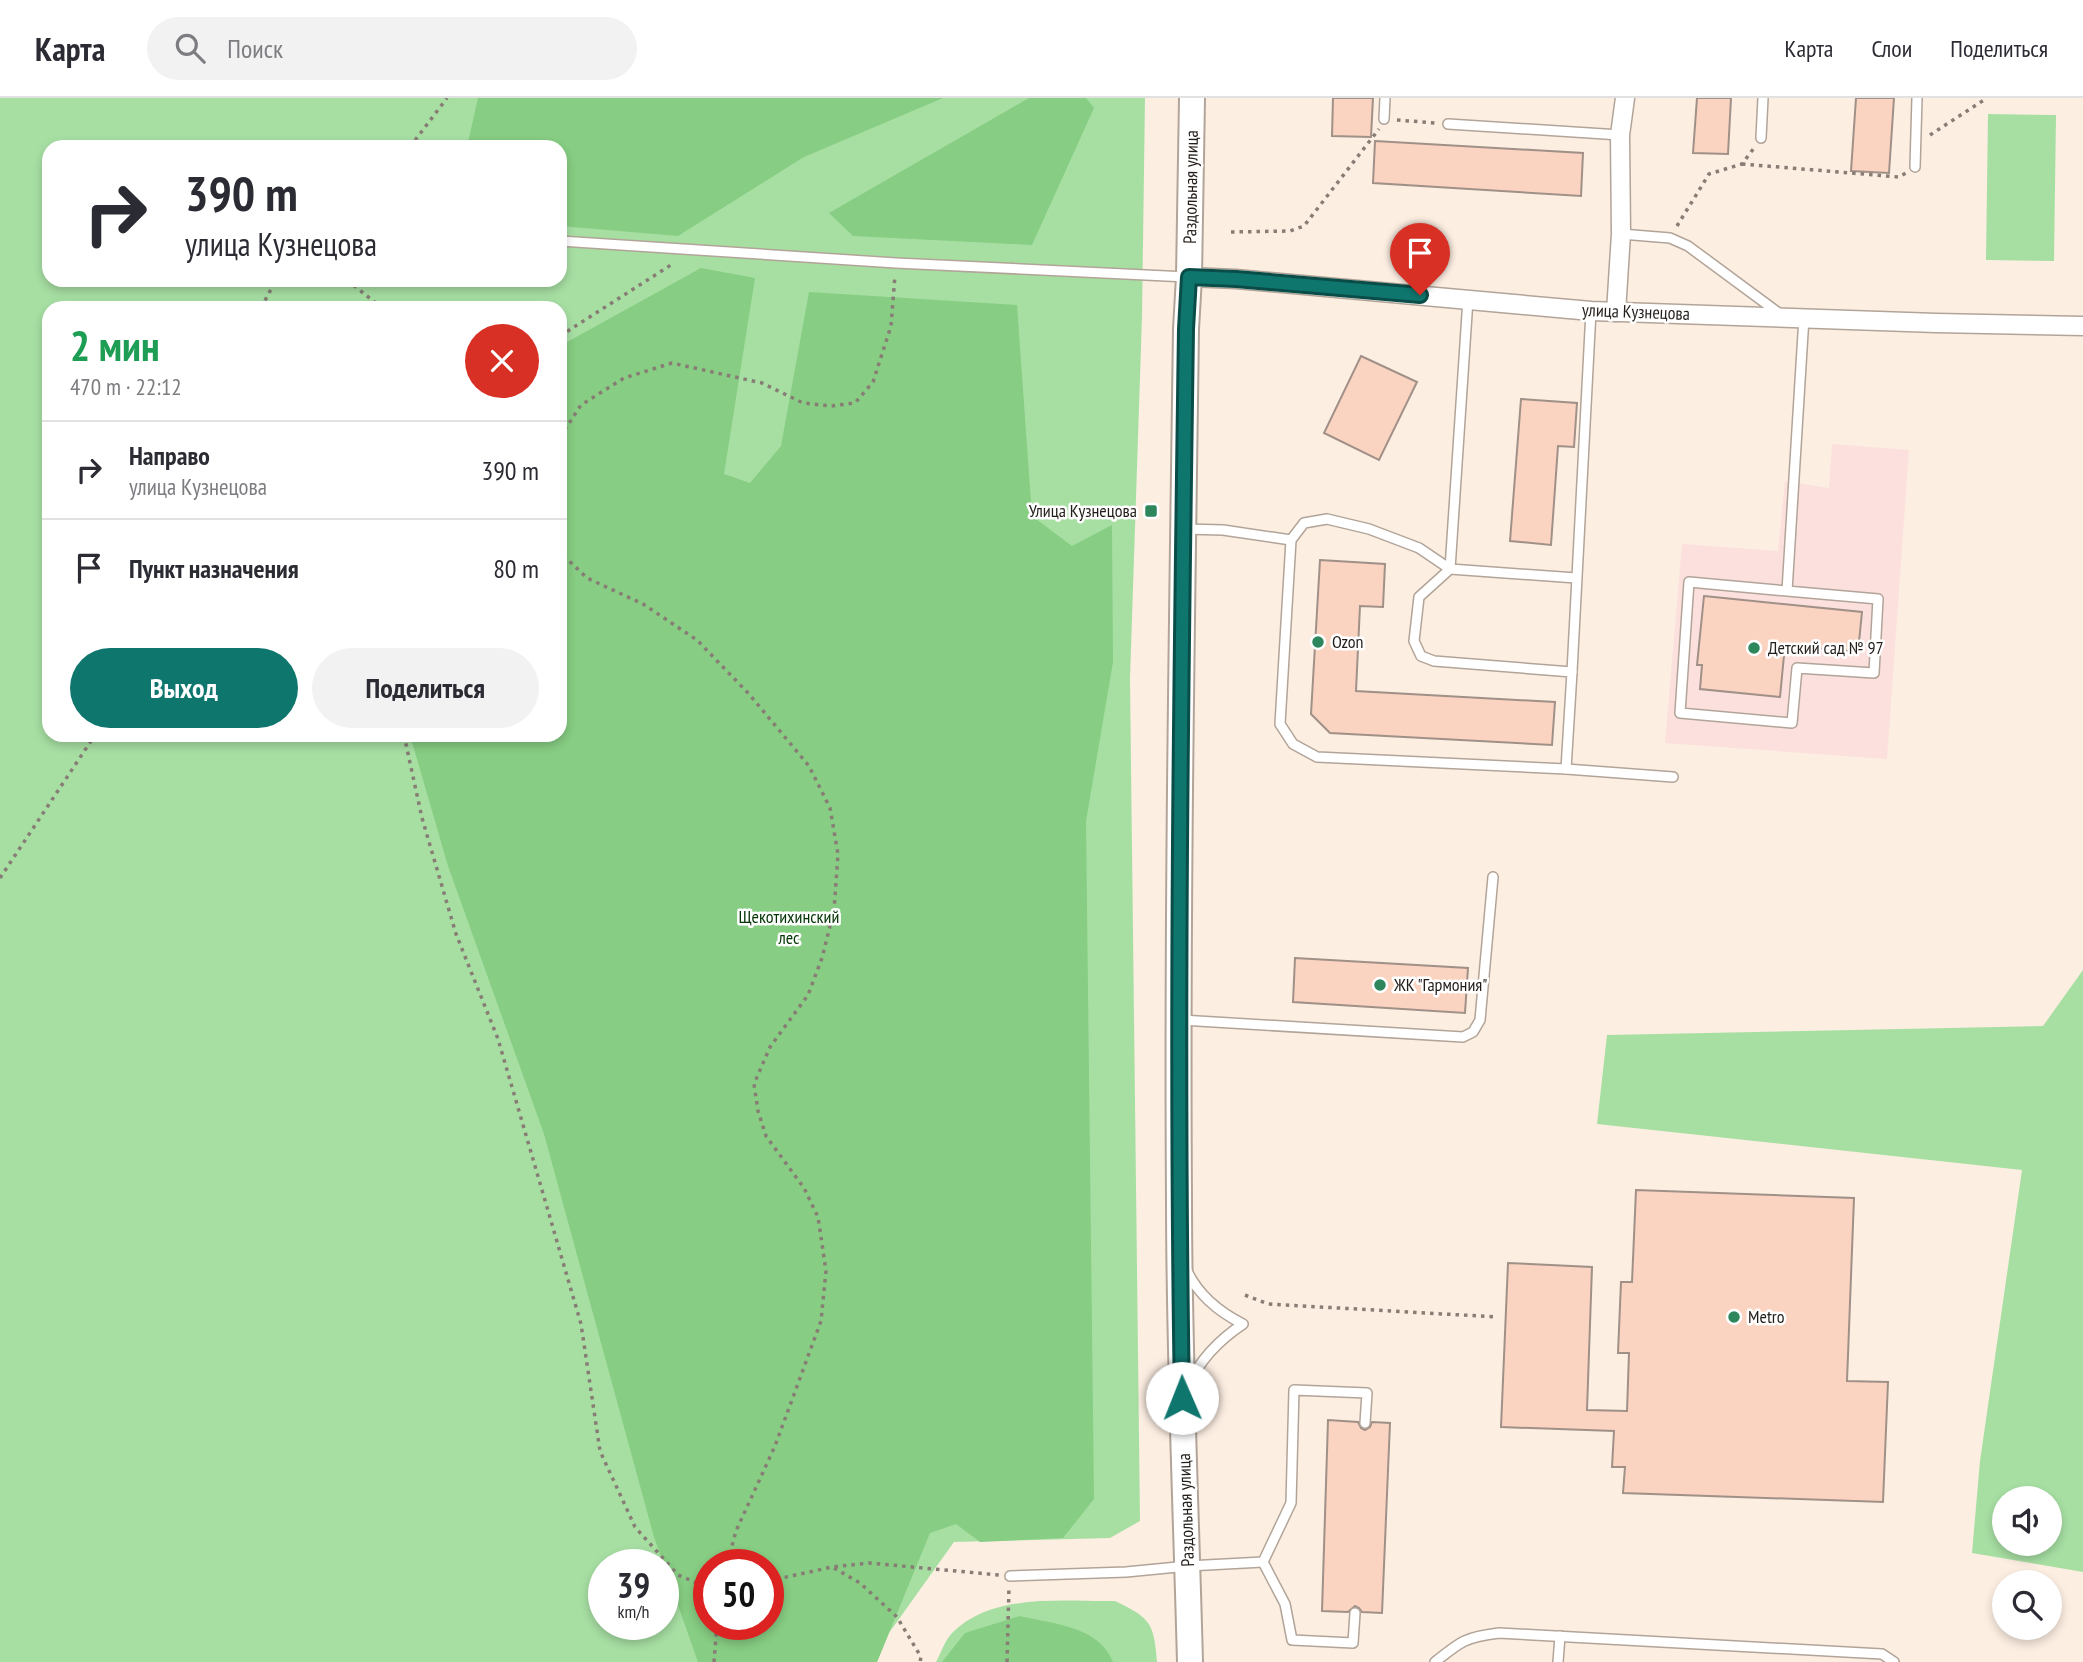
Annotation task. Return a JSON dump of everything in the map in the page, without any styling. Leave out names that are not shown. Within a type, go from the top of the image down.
[{"type":"main road","name":"Раздольная улица","points":[[1190,1662],[1179,1255],[1179,1020],[1183,529],[1192,98]]},
{"type":"street","points":[[1616,312],[1621,234],[1620,135],[1625,98]]},
{"type":"street","name":"улица Кузнецова","points":[[1189,277],[1591,311],[2083,326]]},
{"type":"lane","points":[[1384,119],[1385,98]]},
{"type":"lane","points":[[1761,138],[1763,98]]},
{"type":"lane","points":[[1915,167],[1917,98]]},
{"type":"lane","points":[[1448,124],[1620,135]]},
{"type":"lane","points":[[1621,234],[1670,238],[1688,246],[1783,316]]},
{"type":"lane","points":[[567,241],[896,263],[1189,277]]},
{"type":"lane","points":[[1468,299],[1450,569],[1419,597],[1414,641],[1421,656],[1434,662],[1572,672]]},
{"type":"lane","points":[[1566,769],[1591,311]]},
{"type":"lane","points":[[1787,591],[1804,317]]},
{"type":"lane","points":[[1577,578],[1450,569],[1419,548],[1369,529],[1327,519],[1304,523],[1291,540],[1280,724],[1293,744],[1317,757],[1673,777]]},
{"type":"lane","points":[[1183,529],[1223,530],[1291,540]]},
{"type":"lane","points":[[1689,582],[1787,591],[1878,599],[1874,673],[1797,668],[1792,723],[1680,713],[1689,582]]},
{"type":"lane","points":[[1179,1020],[1464,1037],[1473,1032],[1480,1020],[1493,877]]},
{"type":"lane","points":[[1179,1255],[1190,1278],[1208,1300],[1223,1314],[1243,1324],[1223,1337],[1206,1355],[1182,1398]]},
{"type":"lane","points":[[1263,1562],[1291,1503],[1293,1390],[1367,1393],[1365,1423]]},
{"type":"lane","points":[[1010,1576],[1126,1572],[1263,1562]]},
{"type":"lane","points":[[1263,1562],[1285,1604],[1292,1640],[1353,1643],[1355,1613]]},
{"type":"lane","points":[[1436,1662],[1457,1644],[1473,1636],[1499,1633],[1882,1654],[1894,1662]]},
{"type":"lane","points":[[1559,1662],[1560,1636]]},
{"type":"path","points":[[415,140],[447,98]]},
{"type":"path","points":[[1915,146],[1987,98]]},
{"type":"path","points":[[1231,232],[1290,232],[1304,226],[1375,137],[1384,119],[1448,124]]},
{"type":"path","points":[[1742,164],[1761,138]]},
{"type":"path","points":[[1670,238],[1709,174],[1742,164],[1899,177],[1915,167]]},
{"type":"path","points":[[567,331],[693,250]]},
{"type":"path","points":[[567,427],[582,405],[624,377],[672,363],[762,383],[803,403],[831,406],[855,402],[873,382],[891,326],[896,263]]},
{"type":"path","points":[[356,287],[373,301]]},
{"type":"path","points":[[567,560],[587,578],[643,604],[697,640],[749,694],[809,766],[830,808],[838,854],[834,909],[822,958],[808,995],[770,1047],[754,1084],[758,1111],[766,1136],[804,1188],[818,1217],[826,1272],[821,1321],[775,1446],[736,1531],[731,1549]]},
{"type":"path","points":[[0,878],[90,742]]},
{"type":"path","points":[[406,742],[422,818],[456,934],[498,1039],[580,1324],[600,1451],[635,1527],[678,1575],[693,1581]]},
{"type":"path","points":[[1245,1295],[1268,1304],[1497,1317]]},
{"type":"path","points":[[784,1578],[832,1567],[869,1563],[1010,1576],[1007,1662]]},
{"type":"path","points":[[832,1567],[860,1583],[897,1616],[921,1657],[920,1662]]},
{"type":"path","points":[[714,1662],[716,1640]]},
{"type":"shaded area","points":[[1832,444],[1909,450],[1887,759],[1665,743],[1682,544],[1778,551],[1785,481],[1829,488]]},
{"type":"green space","points":[[0,98],[1145,98],[1142,317],[1130,679],[1140,1521],[1110,1538],[954,1542],[889,1633],[877,1662],[0,1662]]},
{"type":"green space","points":[[478,98],[943,98],[804,157],[678,236],[567,227],[567,140],[469,140]]},
{"type":"green space","points":[[1029,98],[1086,98],[1094,108],[1032,245],[853,236],[829,213]]},
{"type":"green space","points":[[1988,114],[2056,115],[2054,261],[1986,260]]},
{"type":"green space","name":"Щекотихинский лес","points":[[701,268],[755,278],[724,474],[750,483],[781,446],[809,292],[1017,305],[1032,516],[1072,546],[1112,525],[1113,662],[1086,821],[1094,1499],[1063,1538],[980,1542],[956,1524],[930,1533],[877,1662],[698,1662],[679,1608],[679,1549],[658,1549],[654,1537],[544,1134],[448,866],[412,742],[567,742],[567,342]]},
{"type":"green space","points":[[2083,970],[2083,1572],[1972,1553],[1980,1461],[2022,1170],[1597,1124],[1607,1035],[2043,1026]]},
{"type":"green space","points":[[1115,1601],[1136,1612],[1148,1623],[1154,1638],[1157,1662],[936,1662],[952,1633],[987,1611],[1029,1602]]},
{"type":"green space","points":[[1020,1616],[1074,1628],[1097,1641],[1113,1662],[942,1662],[965,1633]]},
{"type":"building","points":[[1333,98],[1373,98],[1371,137],[1332,136]]},
{"type":"building","points":[[1697,98],[1731,98],[1728,154],[1693,153]]},
{"type":"building","points":[[1856,98],[1894,98],[1889,173],[1851,171]]},
{"type":"building","points":[[1375,141],[1583,153],[1581,196],[1373,183]]},
{"type":"building","points":[[1361,356],[1417,382],[1379,460],[1324,433]]},
{"type":"building","points":[[1521,399],[1577,403],[1574,447],[1558,446],[1551,545],[1510,541]]},
{"type":"building","points":[[1320,560],[1385,564],[1383,607],[1360,606],[1356,691],[1555,702],[1552,745],[1330,733],[1311,714]]},
{"type":"building","points":[[1704,596],[1862,612],[1858,652],[1785,645],[1780,697],[1700,689],[1702,665],[1697,665]]},
{"type":"building","name":"ЖК \"Гармония\"","points":[[1295,958],[1468,968],[1465,1013],[1293,1002]]},
{"type":"building","name":"Metro","points":[[1636,1190],[1854,1198],[1847,1381],[1888,1382],[1883,1502],[1623,1493],[1625,1467],[1612,1467],[1614,1431],[1501,1427],[1508,1263],[1592,1267],[1587,1410],[1627,1411],[1629,1353],[1618,1353],[1621,1282],[1632,1282]]},
{"type":"building","points":[[1328,1420],[1358,1422],[1365,1430],[1372,1422],[1390,1423],[1382,1613],[1362,1612],[1355,1606],[1348,1612],[1322,1611]]},
{"type":"place","name":"Улица Кузнецова","points":[[1151,511]]},
{"type":"place","name":"Ozon","points":[[1318,642]]},
{"type":"place","name":"Детский сад № 97","points":[[1754,648]]},
{"type":"place","name":"ЖК \"Гармония\"","points":[[1380,985]]},
{"type":"place","name":"Metro","points":[[1734,1317]]},
{"type":"route","points":[[1182,1398],[1178,1199],[1180,788],[1189,277],[1420,295]]}]
